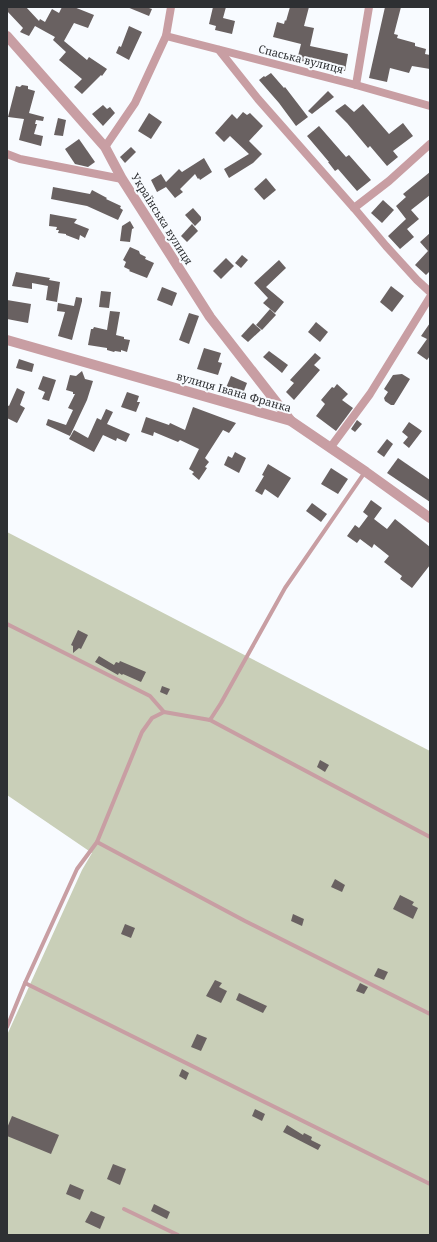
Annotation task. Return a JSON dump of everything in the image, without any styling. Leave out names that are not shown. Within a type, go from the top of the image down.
[{"type":"street","points":[[106,147],[135,103],[166,36],[171,7]]},
{"type":"street","points":[[356,85],[369,7]]},
{"type":"street","name":"Українська вулиця","points":[[7,36],[106,147],[122,179],[210,317],[291,421]]},
{"type":"street","name":"Спаська вулиця","points":[[166,36],[356,85],[430,106]]},
{"type":"street","points":[[219,50],[258,99],[354,208],[362,220],[403,266],[430,292]]},
{"type":"street","points":[[354,208],[389,181],[430,144]]},
{"type":"street","points":[[7,154],[20,159],[122,179]]},
{"type":"street","points":[[330,448],[370,394],[430,297]]},
{"type":"street","name":"вулиця Івана Франка","points":[[7,340],[291,421],[430,518]]},
{"type":"lane","points":[[210,720],[285,588],[366,472]]},
{"type":"lane","points":[[7,624],[150,696],[164,712]]},
{"type":"lane","points":[[7,1027],[25,983],[77,869],[97,842],[142,732],[152,718],[164,712],[210,720],[430,837]]},
{"type":"lane","points":[[97,842],[244,921],[430,1014]]},
{"type":"lane","points":[[25,983],[430,1184]]},
{"type":"lane","points":[[124,1209],[178,1235]]},
{"type":"green space","points":[[7,532],[430,751],[430,1235],[7,1235],[7,1035],[82,870],[92,853],[7,795]]},
{"type":"building","points":[[7,7],[26,7],[39,21],[40,19],[45,22],[52,9],[59,13],[62,7],[74,7],[94,15],[88,28],[74,23],[64,41],[87,60],[89,57],[107,69],[102,76],[101,75],[82,94],[74,87],[82,79],[59,60],[66,52],[53,40],[55,37],[35,26],[29,36],[20,32],[23,28],[7,11]]},
{"type":"building","points":[[127,7],[146,7],[152,9],[149,16]]},
{"type":"building","points":[[213,7],[226,7],[223,18],[235,21],[232,34],[215,30],[216,26],[209,24]]},
{"type":"building","points":[[290,7],[309,7],[304,26],[314,28],[310,46],[348,54],[345,71],[297,60],[301,44],[273,37],[277,22],[284,24]]},
{"type":"building","points":[[385,7],[401,7],[394,34],[398,35],[397,38],[415,43],[415,46],[426,49],[425,54],[430,55],[430,69],[412,66],[409,73],[390,68],[387,82],[369,78]]},
{"type":"building","points":[[129,26],[142,32],[129,60],[116,53],[119,46],[121,47]]},
{"type":"building","points":[[271,73],[284,88],[285,87],[308,117],[296,126],[259,80]]},
{"type":"building","points":[[22,85],[28,86],[28,89],[35,91],[29,113],[44,117],[43,121],[36,120],[35,124],[37,124],[34,134],[43,136],[41,146],[19,140],[24,119],[8,117],[16,86],[20,87]]},
{"type":"building","points":[[328,91],[334,97],[312,114],[308,111]]},
{"type":"building","points":[[345,104],[354,112],[363,104],[389,134],[403,123],[413,136],[393,151],[398,157],[387,166],[370,146],[368,148],[335,111]]},
{"type":"building","points":[[103,105],[107,109],[110,107],[115,113],[103,126],[92,114]]},
{"type":"building","points":[[243,112],[247,115],[250,113],[263,126],[249,141],[262,154],[253,163],[229,178],[224,169],[249,154],[230,136],[224,142],[215,133],[232,114],[237,119]]},
{"type":"building","points":[[149,113],[162,122],[151,139],[138,131]]},
{"type":"building","points":[[58,118],[66,120],[63,136],[54,135]]},
{"type":"building","points":[[319,126],[346,157],[349,155],[371,180],[357,191],[338,169],[335,171],[307,136]]},
{"type":"building","points":[[79,139],[95,162],[88,167],[75,164],[65,149]]},
{"type":"building","points":[[131,147],[136,152],[125,163],[120,157]]},
{"type":"building","points":[[204,158],[212,172],[200,180],[195,174],[180,189],[183,192],[175,198],[166,187],[157,192],[151,180],[161,174],[166,182],[179,169],[182,172]]},
{"type":"building","points":[[430,172],[430,195],[411,210],[419,219],[407,229],[414,237],[400,249],[388,236],[406,219],[396,206],[406,197],[403,194]]},
{"type":"building","points":[[266,178],[276,190],[264,200],[254,189]]},
{"type":"building","points":[[53,187],[90,194],[92,190],[121,206],[120,208],[123,210],[118,220],[87,206],[51,199]]},
{"type":"building","points":[[383,200],[394,210],[382,223],[371,213]]},
{"type":"building","points":[[193,208],[201,217],[201,220],[195,226],[185,215]]},
{"type":"building","points":[[50,214],[77,219],[74,223],[89,229],[85,238],[80,235],[79,240],[66,234],[58,233],[59,230],[56,230],[57,227],[49,226]]},
{"type":"building","points":[[130,221],[134,228],[132,229],[130,242],[120,241],[122,226]]},
{"type":"building","points":[[192,224],[198,231],[187,242],[181,236]]},
{"type":"building","points":[[430,233],[430,271],[426,275],[415,265],[428,251],[420,242]]},
{"type":"building","points":[[130,247],[139,251],[140,254],[146,257],[145,259],[154,263],[147,278],[129,271],[130,270],[124,267],[126,262],[123,260]]},
{"type":"building","points":[[242,255],[248,260],[241,268],[235,263]]},
{"type":"building","points":[[226,258],[234,266],[221,279],[213,271]]},
{"type":"building","points":[[279,260],[286,268],[266,287],[284,302],[275,313],[263,303],[268,298],[254,283]]},
{"type":"building","points":[[16,272],[50,278],[49,280],[60,282],[57,302],[46,300],[48,286],[32,283],[32,289],[12,286]]},
{"type":"building","points":[[391,286],[404,296],[392,312],[380,302]]},
{"type":"building","points":[[162,287],[177,293],[172,306],[157,300]]},
{"type":"building","points":[[101,291],[111,292],[109,308],[99,307]]},
{"type":"building","points":[[76,297],[82,298],[82,301],[72,340],[58,336],[65,312],[57,311],[58,303],[74,306]]},
{"type":"building","points":[[7,300],[31,304],[28,323],[7,319]]},
{"type":"building","points":[[270,309],[276,315],[262,330],[256,325]]},
{"type":"building","points":[[110,311],[120,312],[116,335],[130,340],[127,352],[121,350],[121,352],[114,352],[107,350],[107,348],[88,345],[91,329],[94,327],[107,330]]},
{"type":"building","points":[[189,313],[199,316],[189,344],[179,340]]},
{"type":"building","points":[[316,322],[328,332],[320,342],[308,332]]},
{"type":"building","points":[[253,323],[261,330],[248,342],[241,336]]},
{"type":"building","points":[[430,323],[430,356],[427,360],[417,353],[427,339],[421,336]]},
{"type":"building","points":[[204,348],[221,353],[218,362],[222,363],[218,375],[197,369]]},
{"type":"building","points":[[269,351],[288,365],[282,373],[263,357]]},
{"type":"building","points":[[315,353],[321,358],[314,365],[320,370],[294,400],[286,392],[294,383],[290,380]]},
{"type":"building","points":[[19,359],[34,364],[32,372],[16,368]]},
{"type":"building","points":[[82,371],[85,379],[93,381],[87,400],[70,436],[46,425],[48,419],[66,425],[73,410],[68,408],[75,394],[66,390],[70,375],[76,376]]},
{"type":"building","points":[[402,374],[410,379],[394,405],[391,405],[385,401],[384,398],[388,392],[384,389],[393,375]]},
{"type":"building","points":[[43,376],[56,380],[49,401],[42,399],[45,392],[38,389]]},
{"type":"building","points":[[231,376],[247,383],[242,396],[225,390]]},
{"type":"building","points":[[337,384],[348,394],[342,400],[353,408],[336,431],[316,416],[325,404],[321,400],[332,387],[334,388]]},
{"type":"building","points":[[17,388],[25,392],[20,405],[25,408],[17,423],[7,418],[7,405],[9,406]]},
{"type":"building","points":[[127,392],[139,396],[137,402],[140,402],[136,412],[121,407]]},
{"type":"building","points":[[193,407],[236,423],[229,433],[223,430],[205,458],[209,462],[199,480],[192,474],[194,472],[189,469],[199,449],[180,440],[178,442],[154,432],[153,436],[141,432],[146,417],[169,425],[170,423],[185,430]]},
{"type":"building","points":[[106,409],[113,412],[107,424],[130,434],[126,442],[117,438],[116,441],[103,435],[94,452],[69,439],[74,430],[88,438],[97,418],[101,420]]},
{"type":"building","points":[[357,420],[362,424],[355,432],[351,429]]},
{"type":"building","points":[[409,422],[422,431],[409,448],[403,443],[408,437],[402,432]]},
{"type":"building","points":[[387,439],[393,444],[384,457],[377,452]]},
{"type":"building","points":[[235,452],[246,458],[239,473],[224,465],[228,456],[232,458]]},
{"type":"building","points":[[398,458],[430,480],[430,502],[387,473]]},
{"type":"building","points":[[268,464],[291,478],[278,498],[265,489],[262,495],[255,491],[264,476],[262,475]]},
{"type":"building","points":[[331,468],[348,479],[338,494],[321,484]]},
{"type":"building","points":[[371,500],[382,508],[374,519],[387,529],[395,519],[430,547],[430,565],[412,588],[400,579],[402,576],[384,562],[389,556],[374,544],[372,548],[360,539],[357,543],[347,536],[355,525],[359,528],[368,516],[363,512]]},
{"type":"building","points":[[312,503],[327,514],[321,522],[306,511]]},
{"type":"building","points":[[78,630],[88,635],[81,649],[79,648],[73,653],[73,646],[71,645]]},
{"type":"building","points":[[99,656],[114,665],[116,662],[119,663],[120,661],[146,672],[141,682],[123,674],[122,675],[119,673],[118,675],[95,662]]},
{"type":"building","points":[[162,686],[170,689],[167,695],[160,692]]},
{"type":"building","points":[[320,760],[329,765],[325,772],[317,767]]},
{"type":"building","points":[[335,879],[345,885],[342,892],[331,887]]},
{"type":"building","points":[[400,895],[414,902],[412,905],[418,908],[413,919],[393,909]]},
{"type":"building","points":[[293,914],[304,919],[302,926],[291,921]]},
{"type":"building","points":[[125,924],[135,928],[131,938],[121,934]]},
{"type":"building","points":[[378,968],[388,972],[384,980],[374,976]]},
{"type":"building","points":[[215,980],[222,983],[219,987],[227,991],[221,1003],[206,996]]},
{"type":"building","points":[[360,983],[368,987],[364,994],[356,991]]},
{"type":"building","points":[[239,993],[267,1006],[263,1013],[236,1000]]},
{"type":"building","points":[[197,1034],[207,1038],[201,1051],[191,1047]]},
{"type":"building","points":[[182,1069],[189,1073],[186,1080],[179,1076]]},
{"type":"building","points":[[255,1109],[265,1114],[262,1121],[252,1116]]},
{"type":"building","points":[[12,1116],[59,1135],[51,1154],[7,1136],[7,1128]]},
{"type":"building","points":[[287,1125],[303,1135],[304,1133],[312,1137],[311,1140],[321,1145],[318,1150],[283,1132]]},
{"type":"building","points":[[113,1164],[126,1169],[120,1185],[107,1179]]},
{"type":"building","points":[[70,1184],[84,1190],[80,1200],[66,1194]]},
{"type":"building","points":[[154,1204],[170,1212],[167,1219],[151,1211]]},
{"type":"building","points":[[91,1211],[105,1217],[100,1229],[85,1222]]}]
